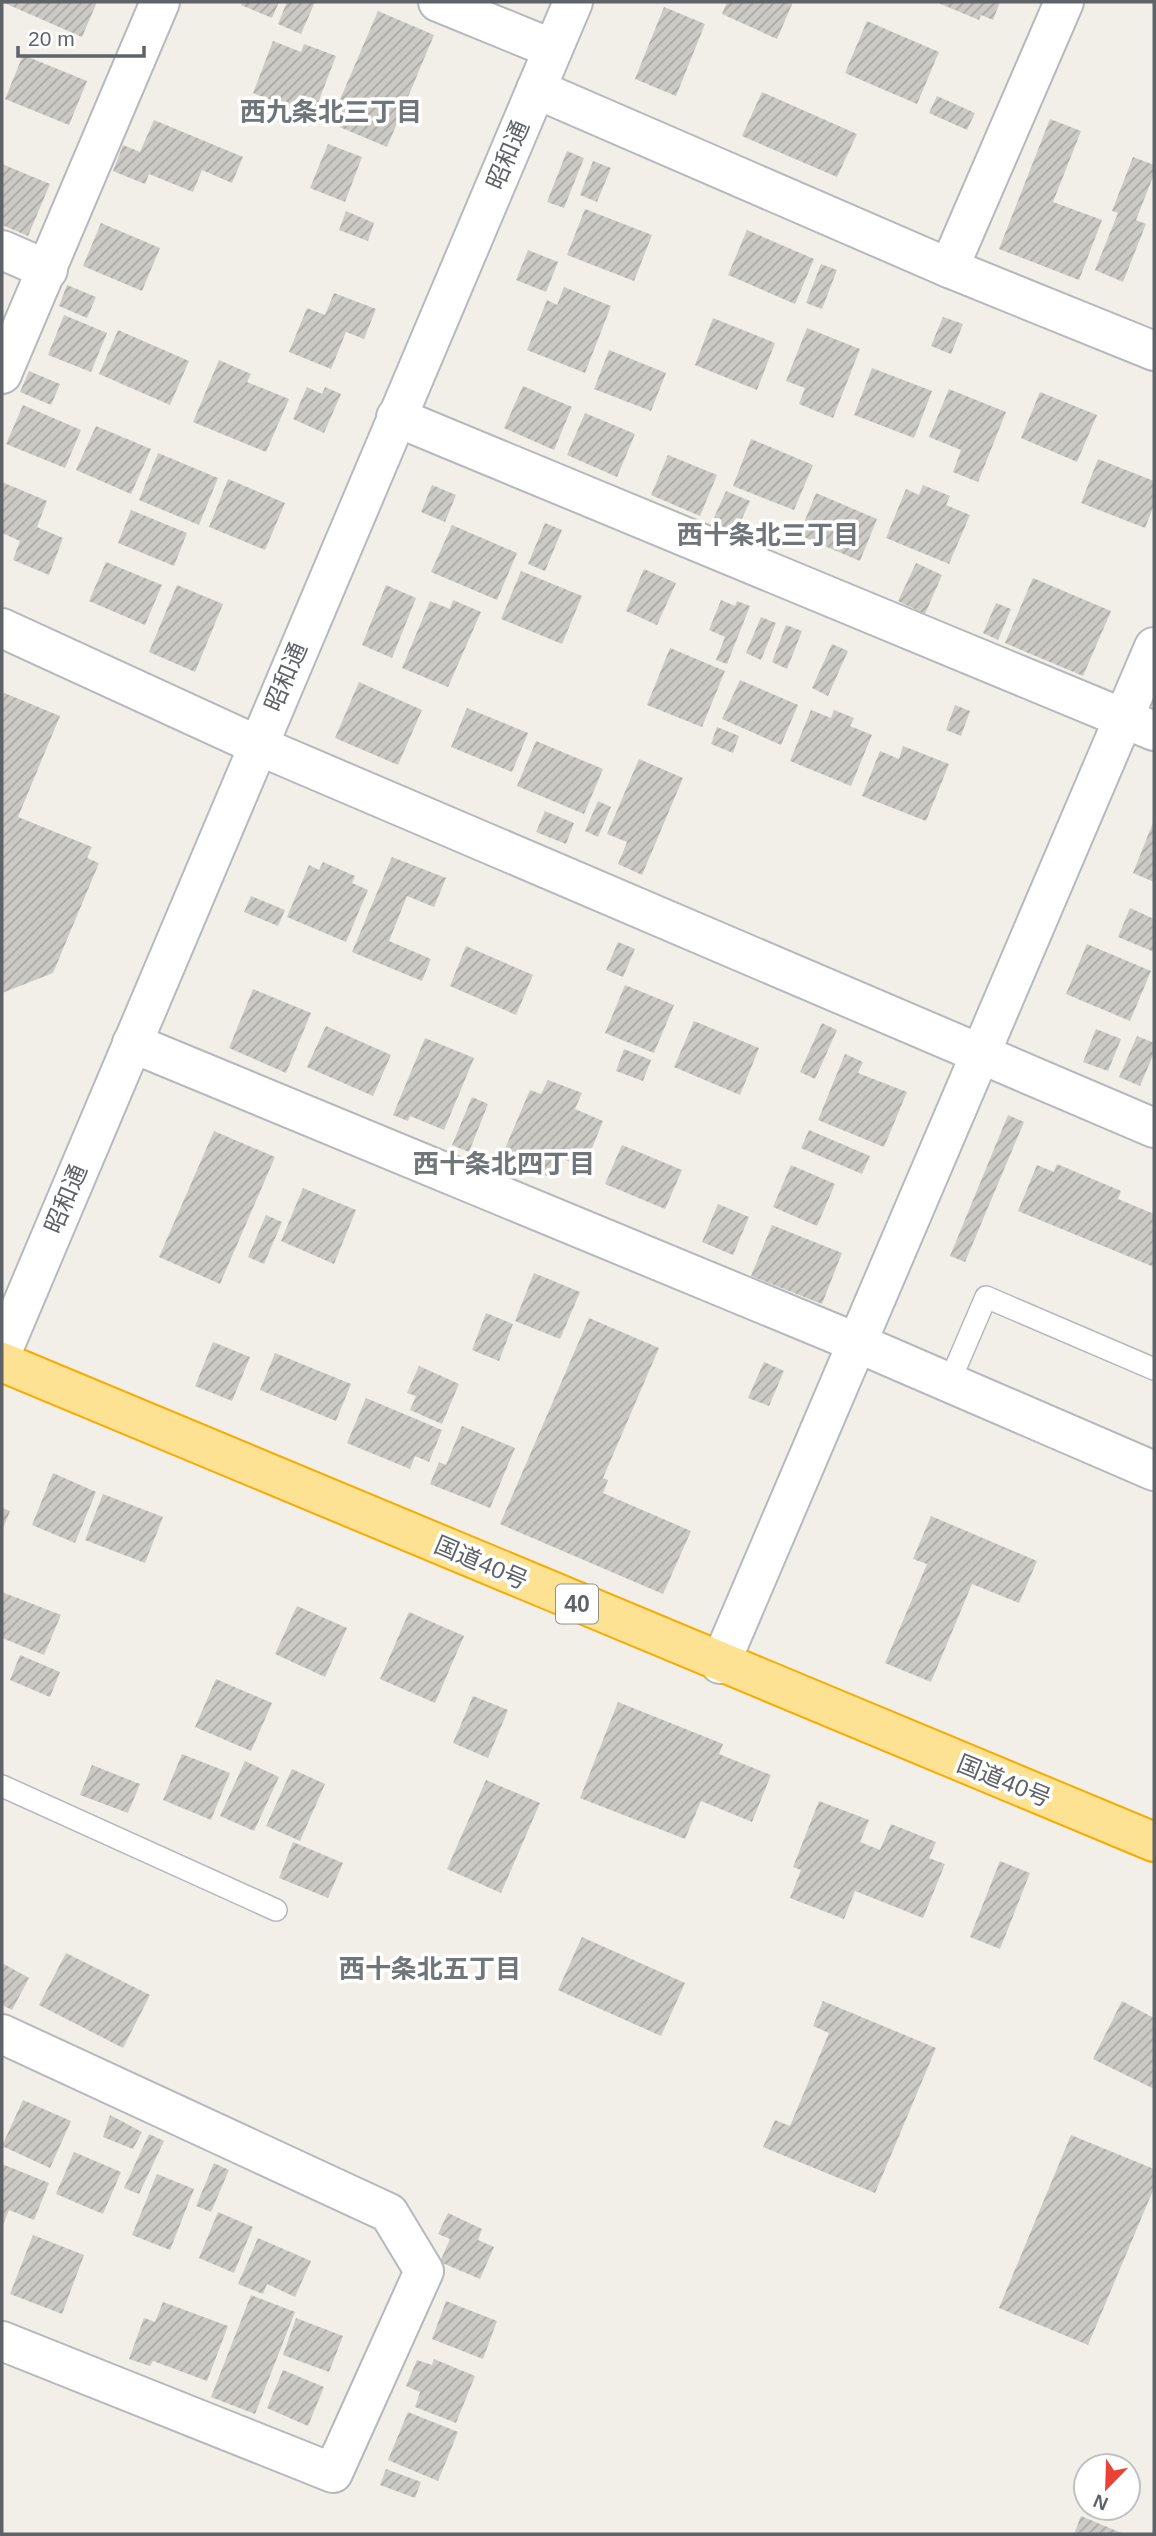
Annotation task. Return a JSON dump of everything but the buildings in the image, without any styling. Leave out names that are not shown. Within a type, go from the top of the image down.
[{"type":"highway","name":"国道40号","points":[[2,1362],[720,1664],[1154,1842]]},
{"type":"street","points":[[2,374],[160,2]]},
{"type":"street","points":[[438,2],[553,48]]},
{"type":"street","name":"昭和通","points":[[2,1352],[573,2]]},
{"type":"street","points":[[949,268],[1064,2]]},
{"type":"street","points":[[536,89],[949,268],[1154,351]]},
{"type":"street","points":[[2,250],[48,270]]},
{"type":"street","points":[[396,417],[1140,725]]},
{"type":"street","points":[[2,628],[257,745],[1154,1128]]},
{"type":"street","points":[[720,1664],[855,1342],[981,1054],[1140,725],[1154,648]]},
{"type":"street","points":[[132,1043],[855,1342],[1154,1471]]},
{"type":"street","points":[[2,2034],[388,2213],[424,2271],[333,2473],[2,2341]]},
{"type":"lane","points":[[949,1383],[986,1297],[1154,1370]]},
{"type":"lane","points":[[2,1786],[276,1910]]},
{"type":"district","name":"西九条北三丁目","points":[[331,112]]},
{"type":"district","name":"西十条北三丁目","points":[[768,535]]},
{"type":"district","name":"西十条北四丁目","points":[[504,1164]]},
{"type":"district","name":"西十条北五丁目","points":[[430,1969]]}]
